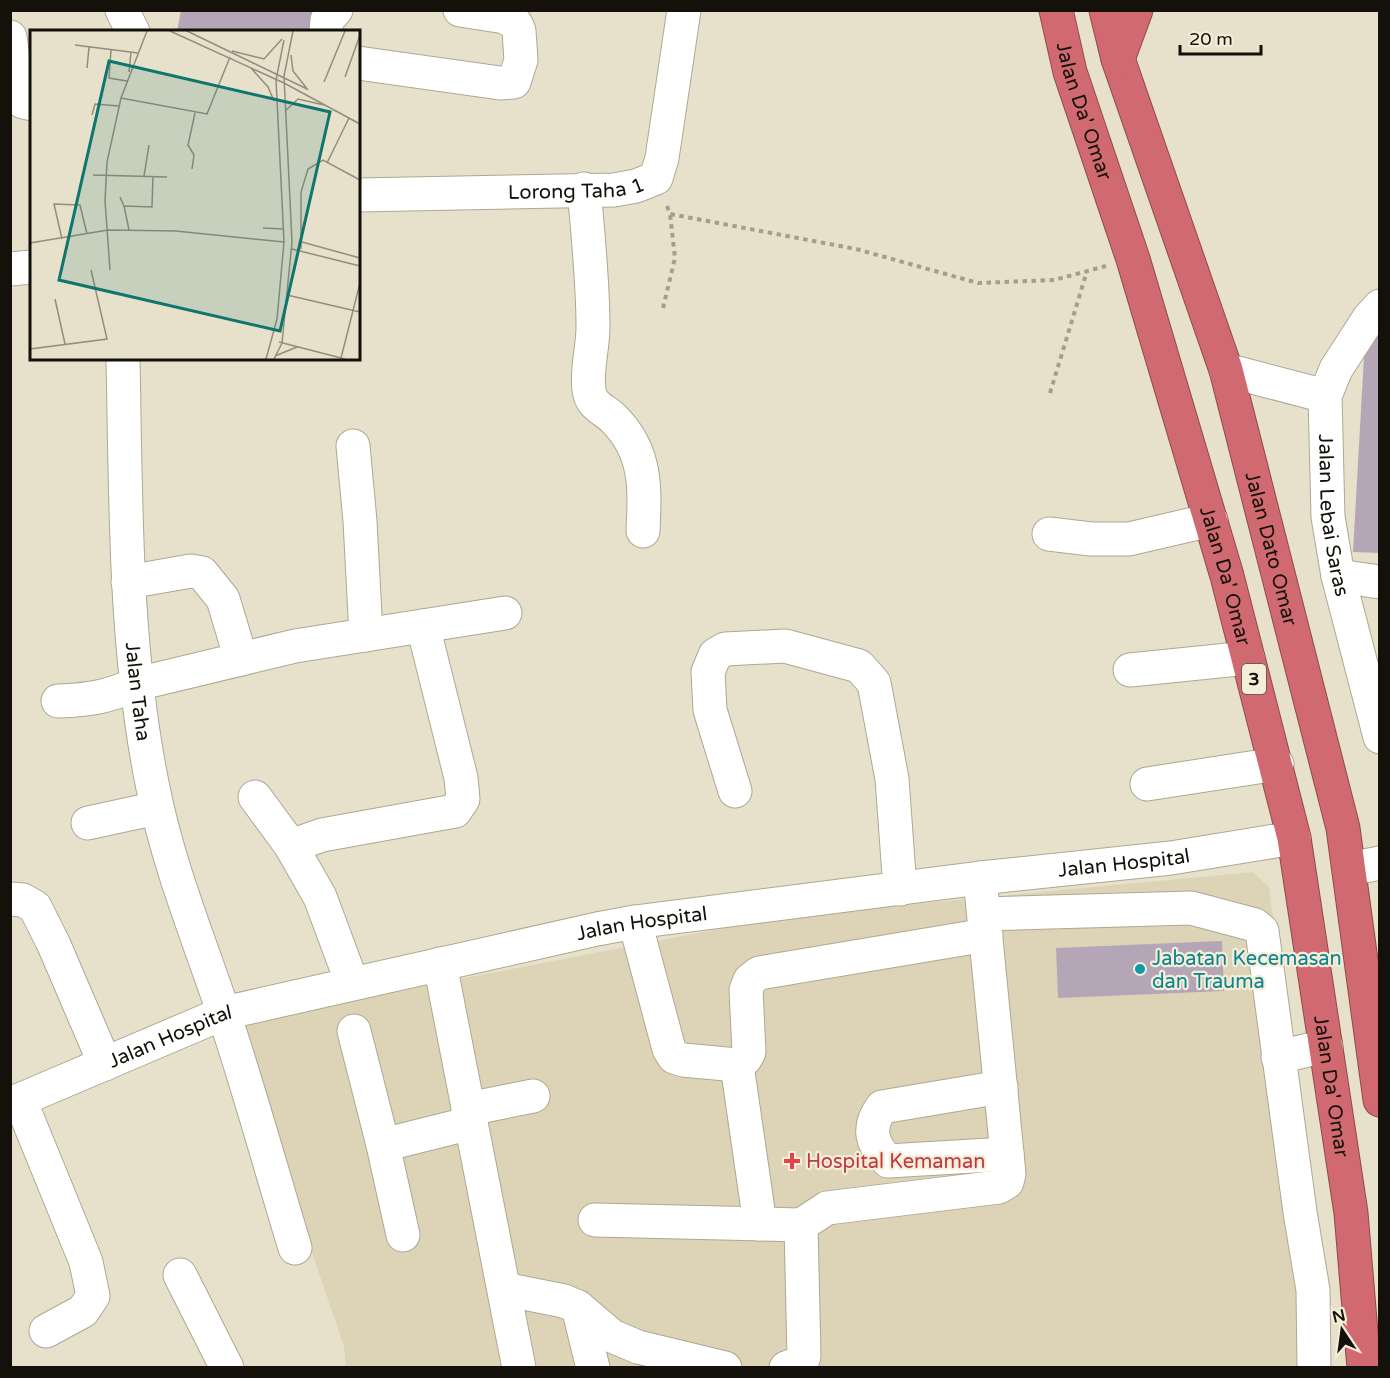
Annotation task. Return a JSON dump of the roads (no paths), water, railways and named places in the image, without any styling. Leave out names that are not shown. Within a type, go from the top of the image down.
[{"type":"highway","points":[[1037,10],[1070,72]]},
{"type":"highway","name":"Jalan Da' Omar","points":[[1056,10],[1070,72],[1133,259],[1210,520],[1277,764],[1294,838],[1351,1213],[1364,1368]]},
{"type":"highway","name":"Jalan Dato Omar","points":[[1106,10],[1118,59],[1226,370],[1343,828],[1364,867],[1380,1100]]},
{"type":"highway","points":[[1118,59],[1136,10]]},
{"type":"street","points":[[122,10],[132,30]]},
{"type":"street","points":[[141,30],[144,10]]},
{"type":"street","points":[[326,30],[327,20],[336,10]]},
{"type":"street","points":[[360,63],[500,84],[514,82],[521,60],[519,31],[516,24],[505,17],[460,10]]},
{"type":"street","name":"Lorong Taha 1","points":[[360,195],[614,190],[636,186],[656,178],[662,158],[684,10]]},
{"type":"street","points":[[10,37],[19,99],[30,104]]},
{"type":"street","points":[[584,189],[593,304],[589,393],[593,403],[614,418],[634,443],[645,489],[643,531]]},
{"type":"street","points":[[10,269],[30,267]]},
{"type":"street","name":"Jalan Lebai Saras","points":[[1380,306],[1336,369],[1325,396],[1328,516],[1338,576],[1380,737]]},
{"type":"street","name":"Jalan Taha","points":[[123,360],[129,606],[137,684],[152,786],[165,841],[224,1013],[295,1248]]},
{"type":"street","points":[[1226,370],[1325,396]]},
{"type":"street","points":[[353,446],[360,521],[366,635]]},
{"type":"street","points":[[1048,534],[1091,539],[1129,539],[1210,520]]},
{"type":"street","points":[[128,582],[191,572],[202,573],[223,598],[241,659]]},
{"type":"street","points":[[1338,576],[1380,582]]},
{"type":"street","points":[[58,700],[87,700],[118,692],[137,684],[295,646],[505,612]]},
{"type":"street","points":[[291,846],[322,835],[454,811],[463,800],[461,778],[423,626]]},
{"type":"street","points":[[735,791],[710,710],[708,672],[715,655],[725,649],[785,646],[859,666],[874,683],[890,769],[900,889]]},
{"type":"street","points":[[1130,670],[1248,658]]},
{"type":"street","points":[[1147,784],[1277,764]]},
{"type":"street","points":[[255,797],[291,846],[320,897],[352,983]]},
{"type":"street","points":[[88,823],[157,808]]},
{"type":"street","name":"Jalan Hospital","points":[[15,1102],[224,1013],[636,922],[980,878],[1171,858],[1294,838]]},
{"type":"street","points":[[1170,909],[1171,858]]},
{"type":"street","points":[[595,1220],[801,1225],[827,1208],[999,1186],[1007,1182],[1009,1174],[980,878]]},
{"type":"street","points":[[10,898],[23,900],[35,907],[54,945],[105,1064]]},
{"type":"street","points":[[636,922],[669,1049],[674,1056],[683,1060],[737,1065],[745,1059],[749,1052],[746,990],[750,980],[759,973],[985,924],[1191,908],[1255,925],[1262,931],[1312,1290],[1314,1368]]},
{"type":"street","points":[[440,964],[519,1368]]},
{"type":"street","points":[[354,1031],[403,1235]]},
{"type":"street","points":[[1278,1057],[1326,1046]]},
{"type":"street","points":[[737,1065],[760,1224]]},
{"type":"street","points":[[1001,1087],[882,1107],[874,1117],[872,1135],[878,1151],[888,1161],[1007,1154]]},
{"type":"street","points":[[383,1145],[533,1096]]},
{"type":"street","points":[[15,1102],[86,1262],[93,1296],[83,1311],[46,1331]]},
{"type":"street","points":[[786,1368],[802,1362],[804,1356],[801,1225]]},
{"type":"street","points":[[180,1275],[227,1368]]},
{"type":"street","points":[[504,1289],[550,1297],[578,1307],[612,1336],[638,1347],[725,1368]]},
{"type":"street","points":[[578,1307],[592,1368]]},
{"type":"place","name":"Jabatan Kecemasan dan Trauma","points":[[1140,969]]},
{"type":"place","name":"Hospital Kemaman","points":[[792,1161]]}]
